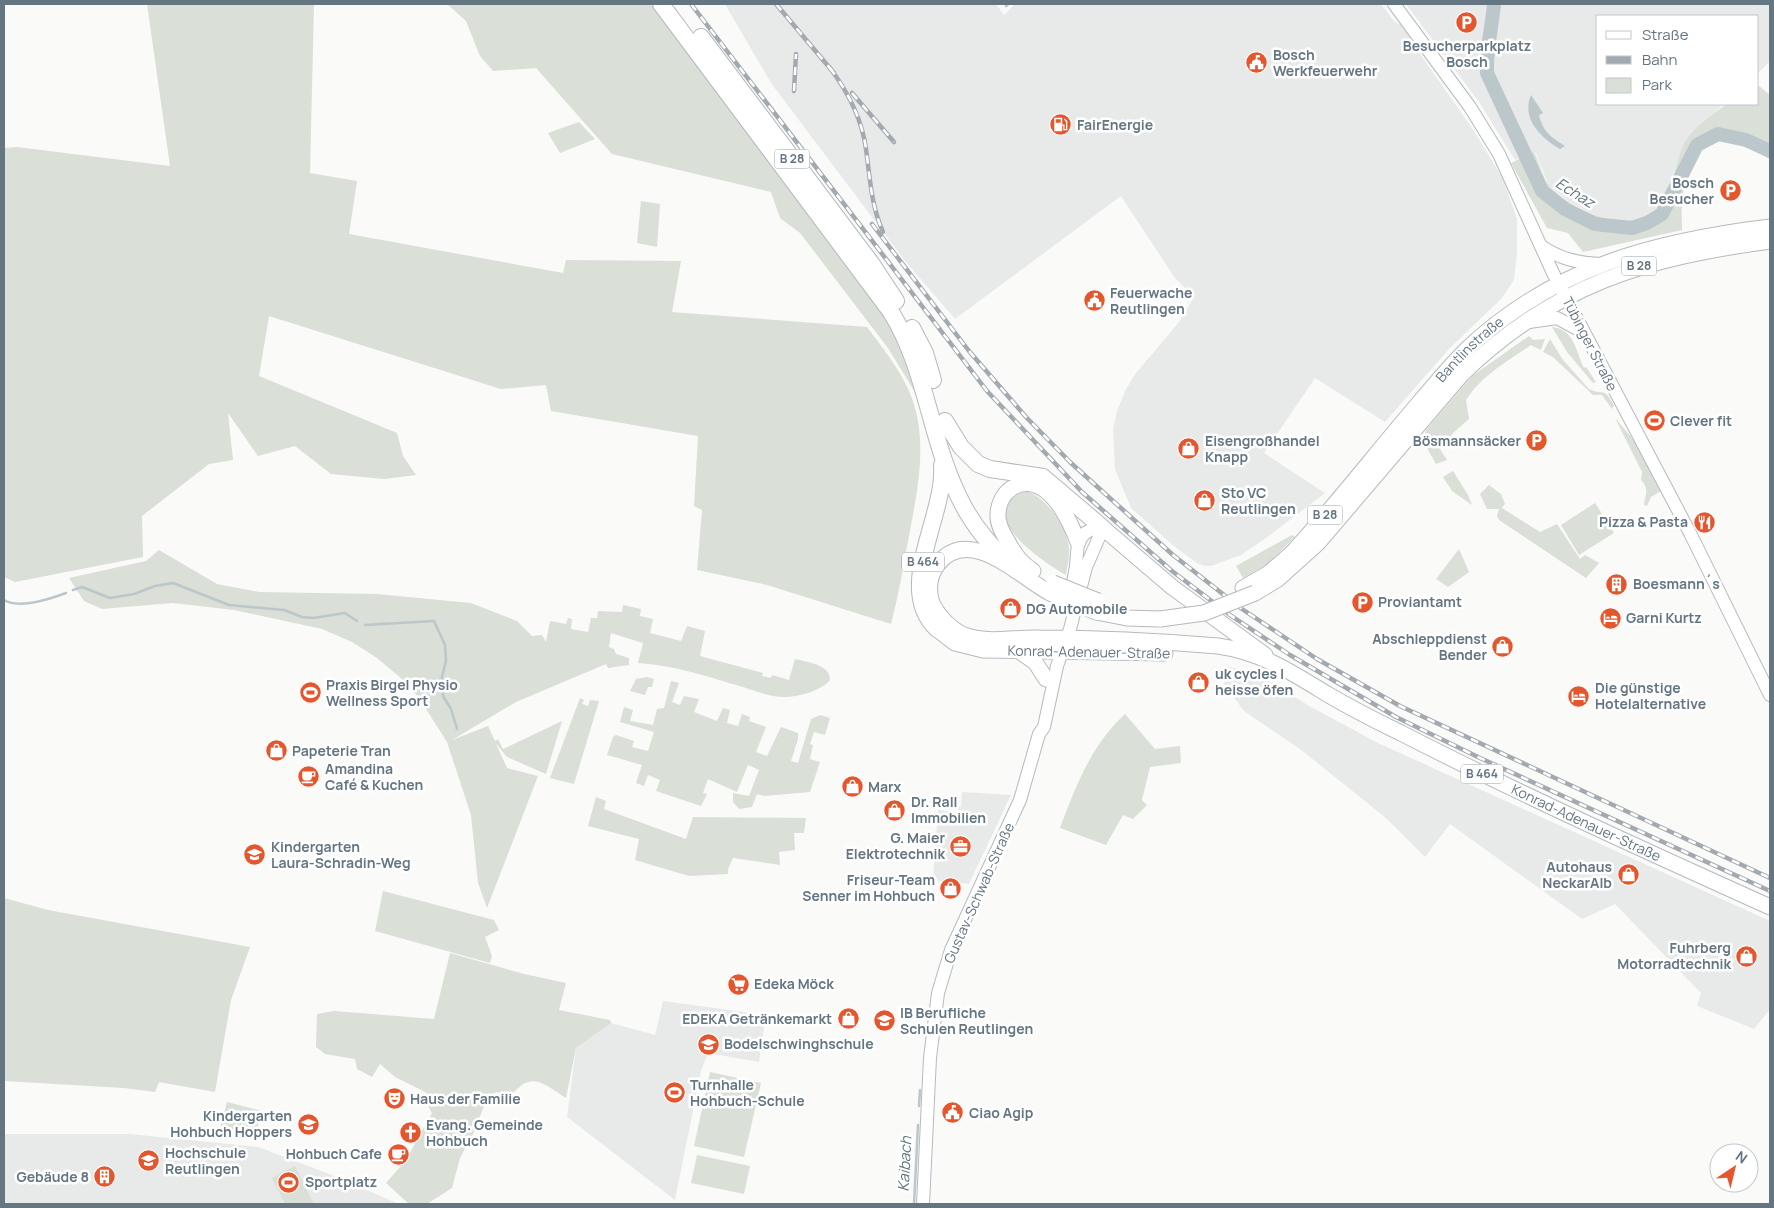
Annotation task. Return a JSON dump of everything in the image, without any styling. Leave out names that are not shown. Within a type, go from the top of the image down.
[{"type":"highway","name":"B 28","points":[[661,4],[891,312],[917,366],[939,441],[954,484],[967,512],[990,545],[1018,566]]},
{"type":"highway","name":"B 28","points":[[675,4],[871,263],[899,305],[925,353],[956,466],[973,505],[997,541],[1018,566]]},
{"type":"highway","name":"B 464","points":[[945,421],[961,447],[978,464],[990,469],[1043,476],[1102,527]]},
{"type":"highway","name":"B 464","points":[[939,441],[942,490],[922,566],[920,587],[924,607],[941,625]]},
{"type":"main road","name":"Bantlinstraße","points":[[1249,590],[1295,549],[1467,349],[1508,316],[1559,284],[1601,264],[1660,245],[1770,227]]},
{"type":"main road","name":"Bantlinstraße","points":[[1249,590],[1278,579],[1310,551],[1462,374],[1486,352],[1523,324],[1566,298],[1618,274],[1663,259],[1703,250],[1770,241]]},
{"type":"main road","points":[[1018,566],[998,518],[1003,495],[1010,487],[1020,484],[1041,488],[1049,494],[1068,520],[1078,542]]},
{"type":"main road","name":"B 464","points":[[1102,527],[1172,587],[1224,627],[1278,664]]},
{"type":"main road","points":[[941,625],[929,586],[935,568],[945,556],[959,550],[974,550],[1018,566]]},
{"type":"main road","name":"B 28","points":[[1018,566],[1052,588],[1097,607],[1127,607],[1159,614],[1249,590]]},
{"type":"main road","name":"Konrad-Adenauer-Straße","points":[[941,625],[955,643],[965,647],[983,650],[1019,651],[1060,645]]},
{"type":"main road","name":"Konrad-Adenauer-Straße","points":[[941,625],[962,634],[978,638],[1060,645],[1206,645],[1229,648],[1278,664],[1364,715],[1436,751],[1553,808],[1770,907]]},
{"type":"main road","points":[[1019,651],[1035,662],[1046,679]]},
{"type":"street","name":"Tübinger Straße","points":[[1394,4],[1487,134],[1513,182],[1566,298],[1690,533],[1770,695]]},
{"type":"street","points":[[1541,246],[1570,261],[1601,264]]},
{"type":"street","points":[[1523,324],[1547,318],[1556,318],[1569,323],[1585,333]]},
{"type":"street","points":[[1060,645],[1073,582],[1078,542],[1085,533],[1102,527]]},
{"type":"street","points":[[1060,645],[1102,527]]},
{"type":"street","name":"Gustav-Schwab-Straße","points":[[1039,734],[1037,726],[1046,679],[1060,645]]},
{"type":"street","name":"Gustav-Schwab-Straße","points":[[923,1204],[930,1058],[938,993],[951,950],[1020,800],[1039,734],[1044,727],[1060,645]]},
{"type":"shaded area","points":[[725,4],[996,4],[1004,15],[1015,4],[1381,4],[1395,22],[1407,28],[1411,41],[1474,131],[1503,179],[1517,219],[1517,254],[1514,280],[1501,299],[1449,349],[1385,422],[1315,378],[1264,453],[1325,493],[1241,555],[1211,566],[1205,566],[1197,563],[1175,547],[1131,508],[1115,469],[1113,430],[1117,411],[1126,389],[1136,373],[1179,322],[1194,297],[1175,278],[1121,196],[955,319],[905,261],[771,83]]},
{"type":"shaded area","points":[[1406,4],[1770,4],[1770,61],[1759,72],[1759,15],[1596,15],[1596,105],[1723,105],[1687,138],[1666,192],[1656,209],[1643,218],[1632,221],[1598,217],[1569,202],[1549,186],[1535,152],[1515,160],[1479,102]]},
{"type":"shaded area","points":[[1531,95],[1543,113],[1539,115],[1545,130],[1565,146],[1560,149],[1540,133],[1531,120],[1529,104]]},
{"type":"shaded area","points":[[1228,667],[1252,671],[1311,707],[1378,743],[1770,921],[1770,1009],[1754,1029],[1697,1006],[1701,993],[1615,904],[1582,919],[1450,824],[1425,857],[1387,819],[1355,793],[1300,749],[1244,711],[1224,684]]},
{"type":"shaded area","name":"G. Maier Elektrotechnik","points":[[962,792],[1011,795],[969,884],[933,880],[938,810],[958,812],[958,807],[961,807]]},
{"type":"shaded area","points":[[663,1001],[766,1015],[759,1062],[708,1053],[701,1071],[675,1200],[567,1117],[576,1048],[611,1023],[655,1035]]},
{"type":"shaded area","name":"Hochschule Reutlingen","points":[[4,1134],[130,1134],[258,1147],[332,1175],[399,1204],[4,1204]]},
{"type":"green space","points":[[147,4],[314,4],[310,173],[357,181],[349,234],[563,273],[566,260],[681,261],[672,312],[867,327],[905,382],[915,409],[919,428],[920,466],[918,485],[891,624],[767,585],[697,570],[702,510],[694,506],[698,436],[551,411],[546,385],[501,389],[269,316],[259,376],[397,433],[403,456],[416,475],[384,479],[331,474],[295,446],[258,456],[228,413],[233,460],[209,464],[142,516],[143,557],[15,582],[4,577],[4,148],[17,147],[170,166]]},
{"type":"green space","points":[[447,4],[654,4],[856,273],[899,340],[916,394],[888,348],[800,233],[780,218],[771,192],[612,154],[536,68],[493,71],[480,56],[466,21]]},
{"type":"green space","points":[[1759,86],[1770,95],[1770,159],[1736,142],[1719,141],[1705,146],[1696,155],[1689,168],[1683,199],[1682,230],[1583,252],[1568,233],[1547,228],[1511,163],[1534,152],[1545,179],[1559,196],[1601,217],[1631,221],[1645,217],[1662,202],[1670,185],[1682,148],[1689,135],[1725,105],[1759,105]]},
{"type":"green space","points":[[579,122],[595,139],[560,153],[548,133]]},
{"type":"green space","points":[[641,201],[660,204],[657,247],[637,243]]},
{"type":"green space","points":[[1552,327],[1566,332],[1570,337],[1584,368],[1586,367],[1596,382],[1593,383],[1567,352]]},
{"type":"green space","points":[[1529,336],[1533,340],[1545,339],[1541,350],[1531,345],[1496,369],[1480,383],[1466,400],[1469,419],[1453,433],[1440,449],[1447,460],[1436,464],[1423,441],[1426,430],[1472,376]]},
{"type":"green space","points":[[1550,339],[1563,360],[1589,389],[1608,395],[1614,405],[1612,409],[1602,395],[1593,395],[1553,357],[1543,352]]},
{"type":"green space","points":[[1615,418],[1637,444],[1661,491],[1651,497],[1647,506],[1644,505],[1646,489],[1641,480],[1642,472]]},
{"type":"green space","points":[[1453,471],[1472,505],[1452,491],[1443,477]]},
{"type":"green space","points":[[1489,485],[1501,494],[1505,504],[1502,508],[1540,532],[1557,524],[1580,559],[1585,555],[1599,563],[1586,578],[1499,520],[1497,516],[1499,509],[1487,509],[1480,494]]},
{"type":"green space","points":[[1026,491],[1041,499],[1060,522],[1067,539],[1069,551],[1066,575],[1028,548],[1007,523],[1005,511],[1010,500]]},
{"type":"green space","points":[[1595,503],[1614,533],[1579,555],[1561,525]]},
{"type":"green space","points":[[1292,535],[1295,537],[1267,564],[1243,578],[1236,566]]},
{"type":"green space","points":[[1459,549],[1469,572],[1448,587],[1436,579]]},
{"type":"green space","points":[[159,550],[217,584],[259,592],[377,594],[471,603],[517,621],[532,636],[542,635],[546,642],[550,621],[566,624],[568,618],[572,619],[571,629],[588,632],[591,618],[597,618],[598,611],[622,612],[623,605],[641,609],[640,616],[653,619],[650,633],[681,641],[687,626],[705,631],[700,656],[763,673],[762,676],[771,678],[772,675],[789,680],[795,659],[823,668],[827,671],[830,680],[821,687],[802,695],[779,697],[768,695],[691,672],[665,666],[638,663],[643,643],[611,633],[609,647],[614,649],[616,654],[629,658],[629,665],[608,668],[606,664],[516,702],[452,740],[488,726],[495,741],[498,739],[503,749],[562,721],[546,774],[507,757],[496,744],[507,768],[538,776],[487,908],[478,883],[471,815],[447,742],[419,698],[402,679],[377,658],[352,642],[322,629],[234,610],[173,603],[102,609],[84,601],[69,578],[146,561]]},
{"type":"green space","points":[[647,677],[654,679],[652,687],[648,687],[645,695],[630,691],[636,679]]},
{"type":"green space","points":[[671,681],[679,683],[672,702],[680,705],[684,696],[699,699],[694,712],[717,721],[723,708],[730,710],[727,723],[738,726],[742,714],[750,717],[749,721],[766,727],[756,752],[767,756],[781,727],[798,733],[791,761],[798,763],[811,719],[820,715],[830,718],[825,735],[814,732],[810,744],[813,745],[810,759],[820,762],[810,792],[764,796],[757,794],[752,807],[739,809],[733,802],[733,793],[749,796],[759,770],[748,765],[737,792],[708,779],[703,793],[707,794],[701,806],[656,791],[660,780],[648,775],[644,786],[636,783],[642,765],[607,755],[613,737],[616,735],[634,741],[632,747],[648,751],[654,732],[620,722],[624,707],[633,710],[630,721],[653,725],[657,709],[664,708]]},
{"type":"green space","points":[[580,698],[584,700],[582,704],[588,706],[590,700],[599,701],[574,784],[550,778]]},
{"type":"green space","points":[[1125,714],[1155,749],[1180,746],[1181,763],[1150,767],[1142,800],[1147,805],[1133,819],[1123,815],[1106,845],[1060,828],[1086,767],[1103,739]]},
{"type":"green space","points":[[596,797],[606,801],[604,809],[686,839],[693,817],[806,818],[804,833],[794,833],[795,850],[779,852],[780,865],[733,858],[728,874],[689,876],[635,860],[639,839],[588,826]]},
{"type":"green space","points":[[383,891],[494,920],[499,930],[485,937],[492,956],[490,963],[375,931]]},
{"type":"green space","points":[[4,898],[48,910],[250,947],[231,1000],[215,1092],[159,1082],[155,1092],[124,1088],[4,1081]]},
{"type":"green space","points":[[450,953],[524,974],[566,983],[559,1010],[610,1020],[611,1023],[576,1048],[566,1098],[550,1087],[530,1081],[517,1089],[509,1098],[497,1092],[488,1096],[474,1132],[460,1158],[452,1188],[427,1204],[409,1204],[386,1183],[406,1160],[432,1113],[428,1106],[422,1103],[427,1093],[395,1077],[380,1064],[372,1077],[357,1069],[355,1059],[325,1054],[316,1047],[317,1014],[334,1011],[434,1019]]},
{"type":"green space","points":[[710,1072],[761,1083],[744,1157],[694,1146]]},
{"type":"green space","points":[[227,1102],[262,1111],[255,1137],[220,1128]]},
{"type":"green space","points":[[697,1155],[750,1166],[744,1194],[691,1183]]},
{"type":"green space","name":"Sportplatz","points":[[295,1166],[314,1204],[285,1204],[272,1178]]},
{"type":"waterway","name":"Echaz","points":[[1494,4],[1488,47],[1487,73],[1542,191],[1565,209],[1595,224],[1632,228],[1647,223],[1662,214],[1697,145],[1718,134],[1746,140],[1770,151]]},
{"type":"waterway","points":[[73,590],[82,587],[110,598],[134,594],[155,586],[173,583],[229,605],[284,610],[302,617],[313,618],[345,613],[357,621]]},
{"type":"waterway","points":[[4,600],[18,604],[43,600],[66,593]]},
{"type":"waterway","points":[[365,625],[434,621],[445,645],[446,661],[442,676],[443,696],[451,709],[457,729]]},
{"type":"waterway","name":"Kaibach","points":[[919,1106],[920,1090]]},
{"type":"waterway","name":"Kaibach","points":[[914,1204],[918,1125]]},
{"type":"railway","points":[[691,4],[987,391],[1082,492],[1172,571],[1230,615],[1290,655],[1396,717],[1480,758],[1770,891]]},
{"type":"railway","points":[[776,4],[834,73]]},
{"type":"railway","points":[[794,91],[796,54]]},
{"type":"railway","points":[[830,68],[843,87],[858,117],[866,149],[873,202],[883,232]]},
{"type":"railway","points":[[852,93],[894,142]]},
{"type":"railway","points":[[872,224],[969,351],[1026,417],[1071,463],[1173,555],[1242,609],[1317,659],[1400,706],[1770,878]]},
{"type":"place","name":"Besucherparkplatz Bosch","points":[[1467,23]]},
{"type":"place","name":"Bosch Werkfeuerwehr","points":[[1257,63]]},
{"type":"place","name":"FairEnergie","points":[[1061,125]]},
{"type":"place","name":"Bosch Besucher","points":[[1730,191]]},
{"type":"place","name":"Feuerwache Reutlingen","points":[[1094,301]]},
{"type":"place","name":"Clever fit","points":[[1654,421]]},
{"type":"place","name":"Bösmannsäcker","points":[[1537,441]]},
{"type":"place","name":"Eisengroßhandel Knapp","points":[[1189,449]]},
{"type":"place","name":"Sto VC Reutlingen","points":[[1205,501]]},
{"type":"place","name":"Pizza & Pasta","points":[[1704,522]]},
{"type":"place","name":"Boesmann´s","points":[[1617,584]]},
{"type":"place","name":"Proviantamt","points":[[1362,602]]},
{"type":"place","name":"DG Automobile","points":[[1010,609]]},
{"type":"place","name":"Garni Kurtz","points":[[1610,618]]},
{"type":"place","name":"Abschleppdienst Bender","points":[[1503,647]]},
{"type":"place","name":"uk cycles | heisse öfen","points":[[1199,682]]},
{"type":"place","name":"Praxis Birgel Physio Wellness Sport","points":[[310,693]]},
{"type":"place","name":"Die günstige Hotelalternative","points":[[1579,696]]},
{"type":"place","name":"Papeterie Tran","points":[[276,751]]},
{"type":"place","name":"Amandina Café & Kuchen","points":[[309,777]]},
{"type":"place","name":"Marx","points":[[852,787]]},
{"type":"place","name":"Dr. Rall Immobilien","points":[[895,810]]},
{"type":"place","name":"G. Maier Elektrotechnik","points":[[961,846]]},
{"type":"place","name":"Kindergarten Laura-Schradin-Weg","points":[[255,855]]},
{"type":"place","name":"Autohaus NeckarAlb","points":[[1628,875]]},
{"type":"place","name":"Friseur-Team Senner im Hohbuch","points":[[951,888]]},
{"type":"place","name":"Fuhrberg Motorradtechnik","points":[[1747,956]]},
{"type":"place","name":"Edeka Möck","points":[[738,984]]},
{"type":"place","name":"EDEKA Getränkemarkt","points":[[848,1019]]},
{"type":"place","name":"IB Berufliche Schulen Reutlingen","points":[[884,1021]]},
{"type":"place","name":"Bodelschwinghschule","points":[[708,1044]]},
{"type":"place","name":"Turnhalle Hohbuch-Schule","points":[[674,1093]]},
{"type":"place","name":"Haus der Familie","points":[[394,1099]]},
{"type":"place","name":"Ciao Agip","points":[[953,1113]]},
{"type":"place","name":"Kindergarten Hohbuch Hoppers","points":[[308,1124]]},
{"type":"place","name":"Evang. Gemeinde Hohbuch","points":[[410,1133]]},
{"type":"place","name":"Hohbuch Cafe","points":[[398,1154]]},
{"type":"place","name":"Hochschule Reutlingen","points":[[149,1161]]},
{"type":"place","name":"Gebäude 8","points":[[105,1177]]},
{"type":"place","name":"Sportplatz","points":[[289,1182]]}]
